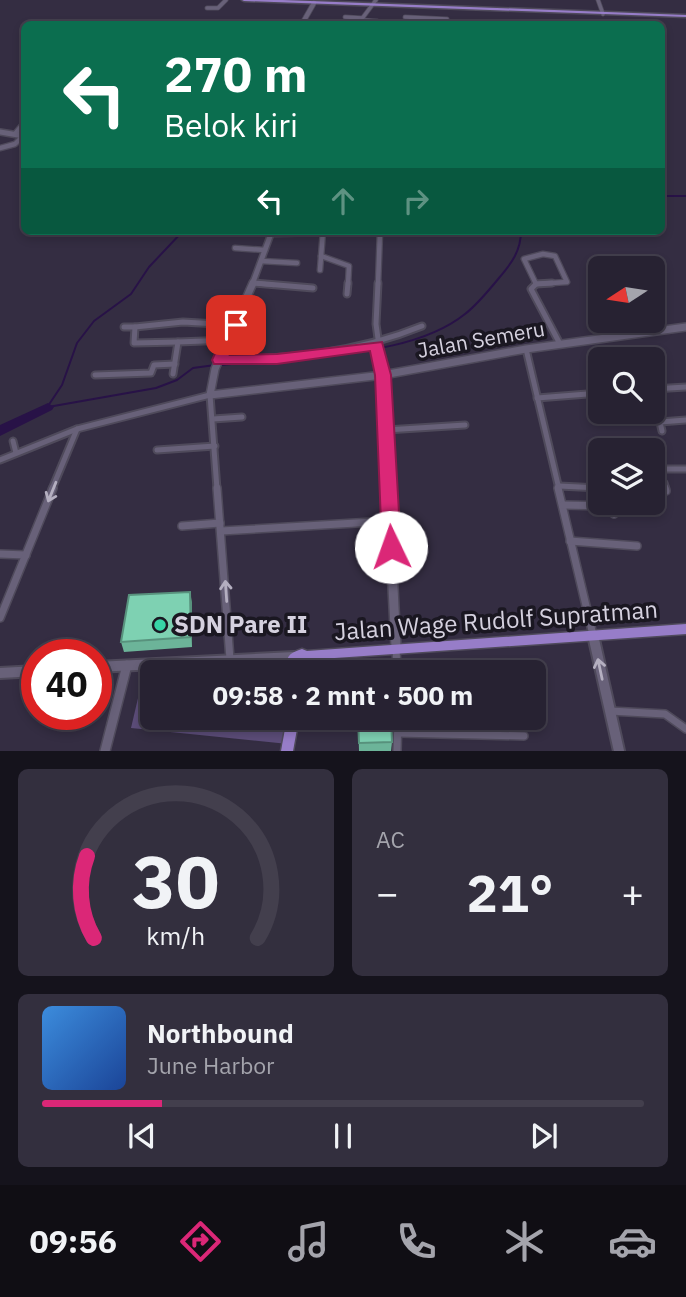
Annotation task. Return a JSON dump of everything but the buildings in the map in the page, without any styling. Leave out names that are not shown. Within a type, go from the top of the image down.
[{"type":"main road","points":[[244,0],[686,16]]},
{"type":"main road","name":"Jalan Wage Rudolf Supratman","points":[[294,657],[396,647],[686,629]]},
{"type":"main road","points":[[593,635],[619,751]]},
{"type":"main road","points":[[309,655],[313,660]]},
{"type":"main road","points":[[112,666],[294,657]]},
{"type":"main road","points":[[0,673],[21,672]]},
{"type":"main road","points":[[287,751],[291,730]]},
{"type":"street","points":[[207,8],[219,8],[226,0]]},
{"type":"street","points":[[598,0],[603,14]]},
{"type":"street","points":[[304,21],[315,1]]},
{"type":"street","points":[[361,19],[374,3]]},
{"type":"street","points":[[413,18],[415,7]]},
{"type":"street","points":[[345,17],[377,20]]},
{"type":"street","points":[[405,17],[447,19]]},
{"type":"street","points":[[15,134],[21,127]]},
{"type":"street","points":[[0,132],[21,135]]},
{"type":"street","points":[[0,148],[15,144],[21,139]]},
{"type":"street","points":[[230,659],[210,395],[217,364],[254,283],[270,235]]},
{"type":"street","points":[[320,270],[323,235]]},
{"type":"street","points":[[380,235],[377,347],[383,375],[397,660]]},
{"type":"street","points":[[235,248],[265,250]]},
{"type":"street","points":[[321,256],[349,266],[347,294]]},
{"type":"street","points":[[536,284],[524,258],[553,256],[567,282],[536,284],[531,289],[560,344]]},
{"type":"street","points":[[261,261],[297,263]]},
{"type":"street","points":[[254,283],[313,288]]},
{"type":"street","points":[[124,327],[183,322],[236,325]]},
{"type":"street","points":[[217,364],[377,347],[422,326]]},
{"type":"street","points":[[135,327],[134,343],[229,340]]},
{"type":"street","name":"Jalan Semeru","points":[[0,460],[77,429],[210,395],[383,375],[526,349],[686,327]]},
{"type":"street","points":[[173,374],[178,342]]},
{"type":"street","points":[[526,349],[593,635]]},
{"type":"street","points":[[95,375],[151,373],[154,365],[174,364]]},
{"type":"street","points":[[665,388],[686,387]]},
{"type":"street","points":[[537,398],[588,394]]},
{"type":"street","points":[[213,419],[242,417]]},
{"type":"street","points":[[662,431],[660,422],[686,420]]},
{"type":"street","points":[[386,430],[465,425]]},
{"type":"street","points":[[0,618],[77,429]]},
{"type":"street","points":[[13,442],[16,453]]},
{"type":"street","points":[[158,450],[215,446]]},
{"type":"street","points":[[675,461],[678,469]]},
{"type":"street","points":[[665,469],[686,469]]},
{"type":"street","points":[[559,486],[588,487]]},
{"type":"street","points":[[563,505],[588,506]]},
{"type":"street","points":[[221,531],[390,522]]},
{"type":"street","points":[[181,526],[220,523]]},
{"type":"street","points":[[570,541],[637,546]]},
{"type":"street","points":[[0,554],[26,555]]},
{"type":"street","points":[[105,751],[127,665]]},
{"type":"street","points":[[610,711],[665,715],[686,729]]},
{"type":"street","points":[[397,751],[398,733],[524,736]]},
{"type":"shaded area","points":[[283,657],[285,660],[224,660]]},
{"type":"shaded area","points":[[140,690],[140,729],[131,728]]},
{"type":"shaded area","points":[[151,730],[291,730],[288,744]]},
{"type":"waterway","points":[[665,196],[686,196]]},
{"type":"waterway","points":[[48,406],[62,385],[77,343],[94,321],[131,294],[149,267],[179,235]]},
{"type":"waterway","points":[[311,357],[392,346],[431,334],[449,325],[474,306],[508,268],[517,251],[521,235]]},
{"type":"waterway","points":[[221,365],[260,361]]},
{"type":"waterway","points":[[48,407],[156,388],[177,380],[193,368],[215,365]]},
{"type":"waterway","points":[[0,431],[48,407]]},
{"type":"place","name":"SDN Pare II","points":[[160,625]]},
{"type":"route","points":[[236,325],[219,360],[277,359],[377,345],[383,375],[391,547]]}]
